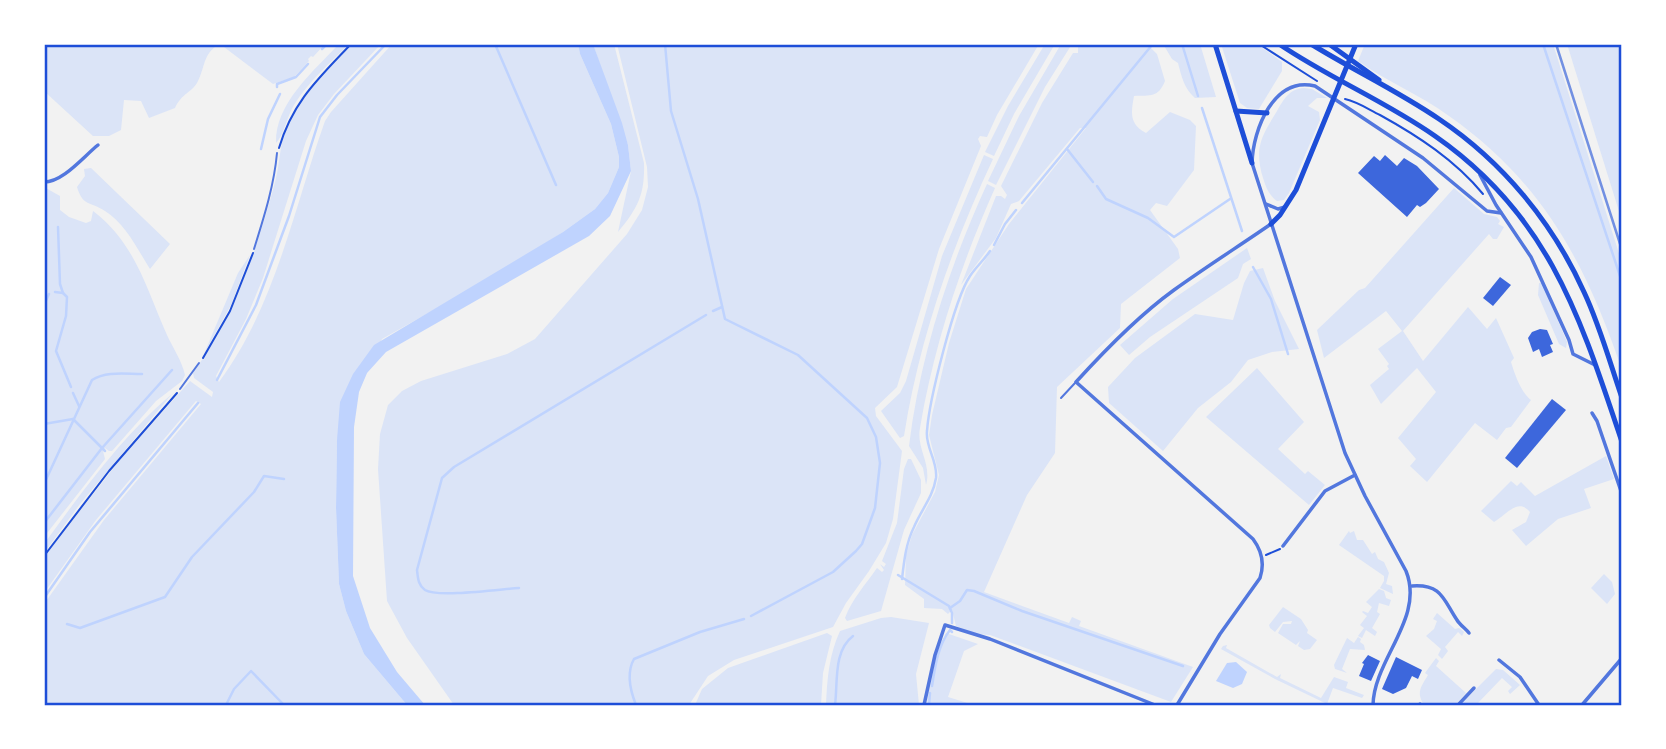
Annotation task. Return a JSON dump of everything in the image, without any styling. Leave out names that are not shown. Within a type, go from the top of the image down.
[{"type":"main road","points":[[1215,44],[1252,163]]},
{"type":"main road","points":[[1279,44],[1423,127],[1476,169],[1522,218],[1546,252],[1572,303],[1597,366],[1622,442]]},
{"type":"main road","points":[[1311,44],[1438,118],[1471,142],[1503,172],[1540,216],[1586,295],[1622,398]]},
{"type":"main road","points":[[1329,44],[1373,74],[1383,85]]},
{"type":"main road","points":[[1271,224],[1287,206],[1356,44]]},
{"type":"main road","points":[[1236,111],[1267,113]]},
{"type":"street","points":[[1373,705],[1376,688],[1409,607],[1412,586],[1355,475],[1327,402],[1252,163],[1256,133],[1286,88],[1303,84],[1315,86],[1423,158],[1486,211],[1501,213]]},
{"type":"street","points":[[44,182],[54,181],[98,145]]},
{"type":"street","points":[[1476,169],[1544,281],[1573,354],[1597,366]]},
{"type":"street","points":[[1265,203],[1278,209],[1287,206]]},
{"type":"street","points":[[1177,705],[1220,634],[1260,578],[1263,568],[1262,555],[1253,539],[1076,382],[1107,348],[1173,290],[1271,224]]},
{"type":"street","points":[[1592,413],[1622,494]]},
{"type":"street","points":[[1283,545],[1325,491],[1355,475]]},
{"type":"street","points":[[1412,586],[1429,586],[1436,590],[1451,607],[1457,621],[1469,633]]},
{"type":"street","points":[[924,705],[935,654],[945,625],[990,639],[1154,705]]},
{"type":"street","points":[[1582,705],[1622,657]]},
{"type":"street","points":[[1499,660],[1520,677],[1539,705]]},
{"type":"street","points":[[1458,705],[1474,688]]},
{"type":"lane","points":[[254,249],[271,195],[278,153]]},
{"type":"lane","points":[[180,389],[199,363]]},
{"type":"lane","points":[[1061,398],[1076,382]]},
{"type":"path","points":[[278,153],[289,117],[303,96],[351,44]]},
{"type":"path","points":[[1259,44],[1318,81]]},
{"type":"path","points":[[1343,98],[1402,127],[1436,149],[1471,180],[1488,201]]},
{"type":"path","points":[[199,363],[230,311],[254,249]]},
{"type":"path","points":[[44,556],[109,471],[180,389]]},
{"type":"path","points":[[1262,555],[1274,553],[1283,545]]},
{"type":"shaded area","points":[[44,44],[219,44],[207,57],[197,83],[175,108],[149,118],[141,101],[124,100],[121,130],[109,136],[93,136],[44,91]]},
{"type":"shaded area","points":[[220,44],[325,44],[308,59],[294,77],[273,84]]},
{"type":"shaded area","points":[[339,44],[349,44],[300,97],[276,143],[277,128],[289,101]]},
{"type":"shaded area","points":[[352,44],[381,44],[318,115],[306,141],[263,278],[246,319],[216,376],[219,382],[255,322],[269,289],[325,121],[392,44],[578,44],[611,124],[619,157],[619,167],[608,193],[595,209],[492,277],[382,339],[337,440],[339,584],[346,611],[364,654],[407,705],[44,705],[44,604],[104,520],[201,404],[196,401],[96,520],[44,593],[44,557],[119,461],[190,381],[212,397],[213,392],[194,378],[193,373],[220,329],[242,283],[274,186],[286,126],[310,88]]},
{"type":"shaded area","points":[[593,44],[614,44],[644,163],[639,200],[618,232],[631,171],[628,145]]},
{"type":"shaded area","points":[[617,44],[1039,44],[987,137],[980,136],[978,139],[981,146],[939,249],[897,387],[875,408],[876,416],[902,451],[893,519],[886,543],[833,627],[734,660],[708,676],[689,705],[454,705],[407,638],[387,601],[378,469],[380,434],[388,405],[402,391],[421,381],[507,354],[535,339],[627,234],[642,210],[648,187],[647,167]]},
{"type":"shaded area","points":[[1045,44],[1055,44],[1014,114],[994,156],[985,152],[1008,106]]},
{"type":"shaded area","points":[[1061,44],[1072,44],[1045,87],[996,185],[988,181],[1019,116]]},
{"type":"shaded area","points":[[1078,44],[1147,44],[1157,54],[1165,81],[1157,93],[1134,96],[1134,122],[1146,133],[1170,112],[1190,120],[1196,126],[1194,170],[1167,206],[1156,203],[1150,210],[1178,249],[1180,258],[1121,304],[1120,328],[1057,387],[1055,453],[1027,495],[984,592],[1069,623],[1072,617],[1081,621],[1079,626],[1193,667],[1171,702],[990,635],[975,634],[956,626],[952,610],[948,614],[942,609],[924,608],[924,599],[905,585],[906,555],[912,535],[935,492],[939,475],[929,435],[949,343],[966,289],[1009,224],[1086,128],[1080,128],[1019,201],[1011,204],[996,238],[961,285],[996,196],[1005,199],[1007,195],[1001,186],[1042,103],[1073,53],[1078,53]]},
{"type":"shaded area","points":[[1163,44],[1200,44],[1216,97],[1195,98],[1191,94],[1182,78],[1178,63],[1172,59]]},
{"type":"shaded area","points":[[1221,44],[1257,44],[1282,62],[1282,71],[1259,109],[1247,108],[1240,103]]},
{"type":"shaded area","points":[[1365,44],[1553,44],[1622,263],[1622,370],[1593,295],[1576,260],[1536,197],[1482,142],[1449,116],[1358,61]]},
{"type":"shaded area","points":[[1567,44],[1622,44],[1622,221]]},
{"type":"shaded area","points":[[1312,89],[1327,98],[1317,98],[1308,106],[1319,112],[1320,120],[1289,193],[1284,200],[1277,201],[1268,191],[1263,178],[1259,150],[1267,128],[1285,99],[1294,90]]},
{"type":"shaded area","points":[[984,155],[993,159],[964,225],[939,294],[918,364],[904,436],[900,438],[881,411],[900,393],[906,381],[942,256]]},
{"type":"shaded area","points":[[91,168],[170,244],[150,269],[119,222],[82,198],[77,187],[85,176],[84,169]]},
{"type":"shaded area","points":[[987,184],[995,188],[950,305],[926,397],[919,435],[927,470],[926,485],[923,468],[909,446],[920,379],[938,312],[960,247]]},
{"type":"shaded area","points":[[44,187],[60,196],[60,210],[69,217],[86,223],[91,221],[93,211],[120,238],[146,284],[185,375],[182,381],[156,401],[112,451],[105,448],[105,459],[44,537]]},
{"type":"shaded area","points":[[1454,188],[1484,214],[1497,217],[1500,221],[1498,224],[1504,227],[1497,239],[1493,239],[1489,234],[1403,331],[1423,361],[1468,307],[1487,329],[1496,318],[1514,358],[1511,362],[1516,378],[1531,400],[1511,427],[1506,428],[1497,440],[1475,423],[1427,482],[1410,466],[1416,459],[1398,438],[1436,392],[1417,368],[1381,404],[1370,385],[1389,369],[1389,364],[1378,349],[1402,331],[1386,311],[1324,358],[1317,330],[1359,290],[1365,288]]},
{"type":"shaded area","points":[[1247,248],[1251,259],[1243,264],[1238,278],[1150,337],[1129,355],[1120,345],[1173,299]]},
{"type":"shaded area","points":[[250,255],[231,305],[204,354],[238,273]]},
{"type":"shaded area","points":[[1263,268],[1275,301],[1299,349],[1272,352],[1248,360],[1231,382],[1198,408],[1163,451],[1109,403],[1108,387],[1135,358],[1195,314],[1233,320],[1250,271]]},
{"type":"shaded area","points":[[1539,283],[1542,283],[1567,342],[1566,348],[1559,344],[1538,295]]},
{"type":"shaded area","points":[[1257,368],[1304,422],[1278,449],[1305,474],[1308,471],[1325,485],[1309,505],[1206,417]]},
{"type":"shaded area","points":[[172,394],[80,504],[44,553],[44,544],[104,465],[137,427]]},
{"type":"shaded area","points":[[1606,456],[1614,479],[1584,489],[1591,508],[1558,519],[1526,546],[1512,530],[1526,522],[1530,512],[1525,508],[1516,507],[1494,522],[1481,511],[1511,481],[1517,486],[1521,482],[1535,496]]},
{"type":"shaded area","points":[[908,459],[911,459],[921,480],[921,493],[904,530],[881,611],[847,621],[845,618],[848,611],[877,568],[882,572],[884,570],[880,564],[884,567],[886,564],[882,561],[897,523],[904,469]]},
{"type":"shaded area","points":[[1349,531],[1354,531],[1357,540],[1363,540],[1372,554],[1375,552],[1378,559],[1384,562],[1389,573],[1386,584],[1392,586],[1393,594],[1380,588],[1384,576],[1339,545]]},
{"type":"shaded area","points":[[1604,574],[1612,582],[1615,594],[1607,604],[1591,588]]},
{"type":"shaded area","points":[[1379,589],[1391,600],[1389,606],[1379,603],[1377,612],[1380,614],[1372,628],[1377,632],[1375,636],[1366,630],[1362,638],[1358,636],[1364,628],[1360,625],[1367,616],[1362,612],[1368,613],[1372,607],[1366,602]]},
{"type":"shaded area","points":[[1283,607],[1301,619],[1308,630],[1307,633],[1317,640],[1310,649],[1304,650],[1298,646],[1300,641],[1296,645],[1278,633],[1283,624],[1291,624],[1292,621],[1283,622],[1275,632],[1270,628],[1269,625]]},
{"type":"shaded area","points":[[1437,613],[1455,629],[1459,628],[1464,632],[1462,636],[1458,632],[1445,647],[1448,651],[1442,659],[1438,655],[1441,649],[1426,636],[1434,629],[1437,621],[1433,619]]},
{"type":"shaded area","points":[[891,617],[929,623],[916,674],[919,705],[826,705],[829,667],[840,631]]},
{"type":"shaded area","points":[[827,633],[832,636],[823,673],[821,705],[695,705],[702,689],[728,668]]},
{"type":"shaded area","points":[[946,633],[978,644],[964,651],[948,697],[974,705],[926,705],[937,653]]},
{"type":"shaded area","points":[[1358,637],[1365,650],[1350,649],[1342,669],[1347,673],[1335,669],[1334,665],[1347,638],[1354,643]]},
{"type":"shaded area","points":[[1227,645],[1226,648],[1277,677],[1281,674],[1280,678],[1321,698],[1334,677],[1348,682],[1346,688],[1364,695],[1362,698],[1333,688],[1327,704],[1221,649]]},
{"type":"shaded area","points":[[1436,658],[1439,661],[1436,666],[1466,693],[1455,705],[1424,705],[1420,697],[1420,690],[1428,675],[1425,673]]},
{"type":"shaded area","points":[[1496,669],[1503,670],[1520,685],[1510,694],[1508,691],[1512,687],[1502,678],[1476,705],[1461,704]]},
{"type":"water","points":[[578,44],[593,44],[628,145],[631,171],[610,216],[589,236],[386,352],[367,373],[359,392],[354,427],[353,576],[370,628],[397,672],[425,705],[407,705],[364,654],[346,611],[339,584],[336,508],[340,402],[353,374],[374,345],[563,232],[595,209],[608,193],[619,167],[619,157],[611,124]]},
{"type":"water","points":[[1236,662],[1247,672],[1242,684],[1233,688],[1216,681],[1227,663]]},
{"type":"building","points":[[1385,155],[1397,166],[1404,158],[1417,166],[1439,189],[1426,203],[1420,207],[1417,205],[1407,217],[1358,173],[1374,156],[1380,161]]},
{"type":"building","points":[[1500,277],[1511,285],[1493,306],[1483,298]]},
{"type":"building","points":[[1547,330],[1553,344],[1550,345],[1553,352],[1542,357],[1539,349],[1533,352],[1528,338],[1532,332]]},
{"type":"building","points":[[1552,399],[1566,410],[1517,468],[1505,458]]},
{"type":"building","points":[[1368,655],[1380,661],[1371,681],[1359,676],[1364,664],[1362,663]]},
{"type":"building","points":[[1396,657],[1422,670],[1418,679],[1412,676],[1406,688],[1393,694],[1382,689]]},
{"type":"waterway","points":[[322,49],[327,44]]},
{"type":"waterway","points":[[217,380],[256,305],[289,216],[320,117],[337,95],[386,44]]},
{"type":"waterway","points":[[495,44],[556,185]]},
{"type":"waterway","points":[[665,44],[671,111],[698,199],[725,319],[798,355],[867,418],[876,437],[880,463],[875,508],[862,544],[833,572],[751,616]]},
{"type":"waterway","points":[[1182,44],[1198,96]]},
{"type":"waterway","points":[[1543,44],[1622,282]]},
{"type":"waterway","points":[[1022,203],[1152,45]]},
{"type":"waterway","points":[[277,87],[277,84],[296,77],[308,64]]},
{"type":"waterway","points":[[261,149],[268,119],[280,94]]},
{"type":"waterway","points":[[1202,108],[1242,231]]},
{"type":"waterway","points":[[1067,149],[1093,182]]},
{"type":"waterway","points":[[1097,186],[1106,199],[1148,218],[1174,237],[1230,199]]},
{"type":"waterway","points":[[994,245],[1016,210]]},
{"type":"waterway","points":[[58,227],[60,284],[63,293]]},
{"type":"waterway","points":[[902,579],[909,539],[936,478],[927,431],[943,351],[964,288],[990,251]]},
{"type":"waterway","points":[[1253,267],[1271,299],[1288,354]]},
{"type":"waterway","points":[[55,292],[63,293],[67,297],[66,316],[56,351],[71,387]]},
{"type":"waterway","points":[[44,305],[49,294]]},
{"type":"waterway","points":[[713,311],[722,307]]},
{"type":"waterway","points":[[519,588],[442,593],[425,590],[421,586],[417,570],[442,478],[454,467],[706,315]]},
{"type":"waterway","points":[[44,523],[102,448],[172,370]]},
{"type":"waterway","points":[[44,484],[92,380],[109,374],[142,374]]},
{"type":"waterway","points":[[73,393],[79,406]]},
{"type":"waterway","points":[[44,598],[90,532],[198,403]]},
{"type":"waterway","points":[[73,419],[105,451]]},
{"type":"waterway","points":[[44,424],[73,419]]},
{"type":"waterway","points":[[67,624],[80,628],[165,597],[192,557],[254,492],[264,476],[284,479]]},
{"type":"waterway","points":[[898,575],[949,606],[952,623]]},
{"type":"waterway","points":[[950,608],[960,601],[967,590],[974,591],[1022,611],[1183,666]]},
{"type":"waterway","points":[[636,705],[630,682],[634,659],[700,632],[744,619]]},
{"type":"waterway","points":[[932,686],[940,649],[950,630],[952,632]]},
{"type":"waterway","points":[[835,705],[839,659],[842,650],[853,636]]},
{"type":"waterway","points":[[226,705],[234,689],[251,671],[284,705]]},
{"type":"waterway","points":[[929,705],[930,693]]},
{"type":"railway","points":[[1556,44],[1622,250]]}]
